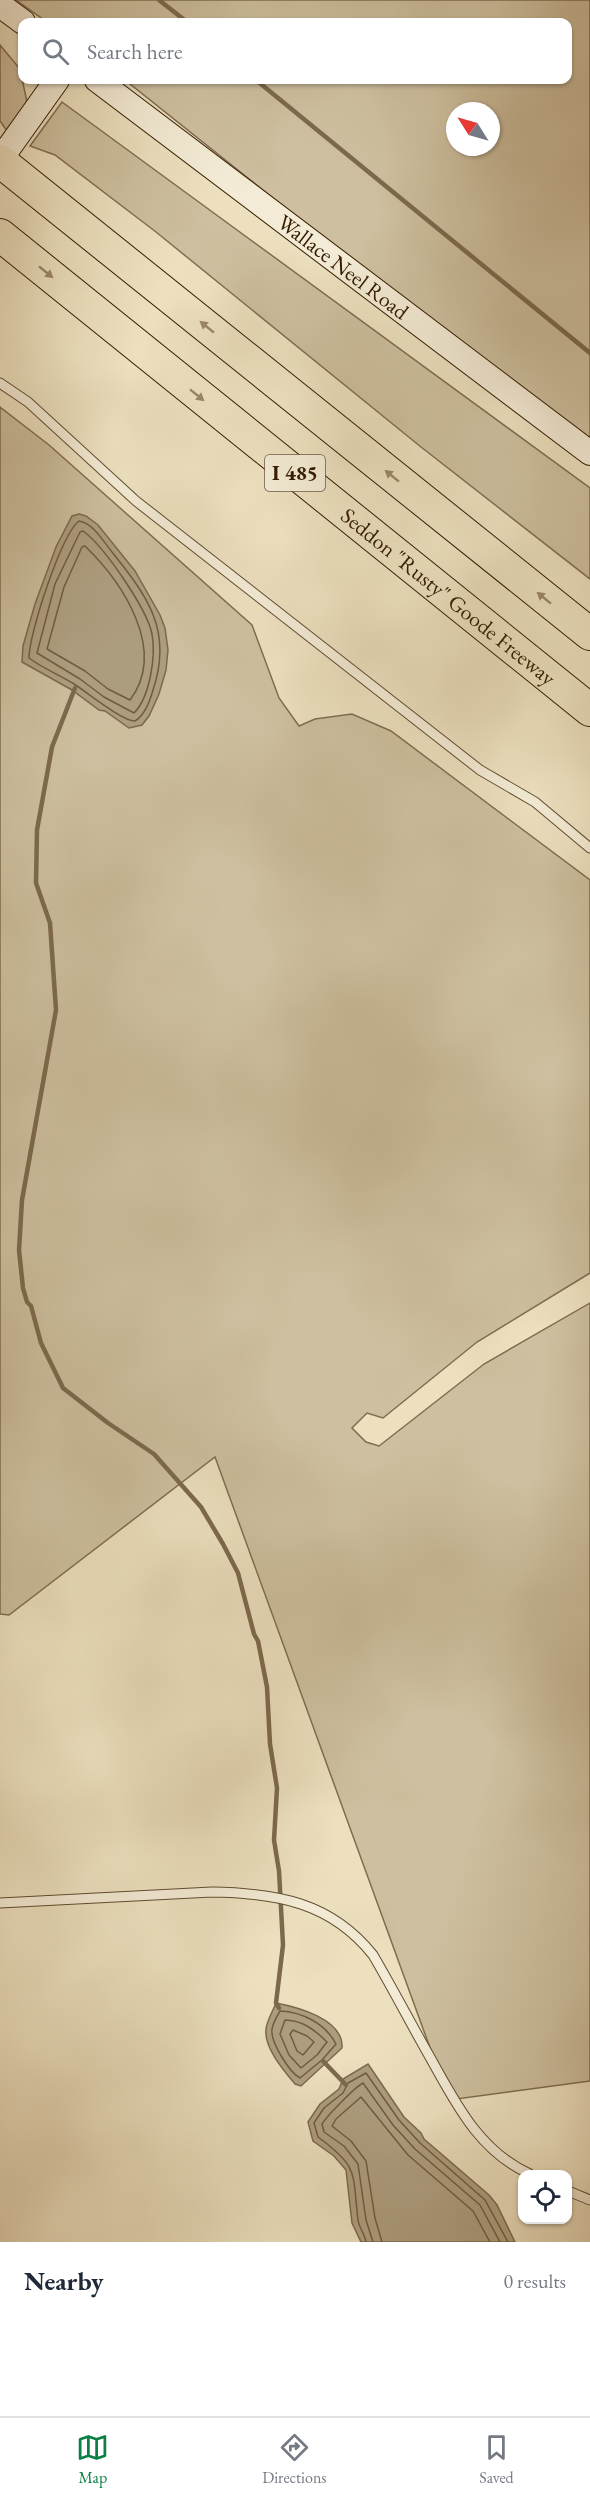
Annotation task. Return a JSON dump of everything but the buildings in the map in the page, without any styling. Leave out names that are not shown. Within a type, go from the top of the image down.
[{"type":"highway","name":"I 485","points":[[0,161],[590,634]]},
{"type":"highway","name":"Seddon \"Rusty\" Goode Freeway","points":[[0,235],[590,710]]},
{"type":"street","points":[[0,5],[18,18]]},
{"type":"street","points":[[0,161],[54,84]]},
{"type":"street","name":"Wallace Neel Road","points":[[102,84],[590,453]]},
{"type":"lane","points":[[0,383],[28,402],[136,501],[480,770],[535,802],[590,848]]},
{"type":"lane","points":[[0,1903],[246,1892],[281,1897],[330,1917],[356,1935],[382,1971],[449,2092],[472,2128],[501,2157],[519,2170]]},
{"type":"lane","points":[[572,2193],[590,2200]]},
{"type":"shaded area","points":[[16,0],[590,0],[590,440],[293,214],[130,84],[572,84],[572,18],[41,18]]},
{"type":"shaded area","points":[[0,45],[18,67],[18,84],[23,84],[27,102],[7,131],[0,121]]},
{"type":"shaded area","points":[[62,102],[590,488],[590,579],[421,447],[156,232],[55,155],[30,146]]},
{"type":"shaded area","points":[[0,407],[49,445],[252,625],[279,698],[299,726],[315,719],[352,714],[391,731],[590,880],[590,1273],[477,1342],[383,1418],[367,1413],[352,1428],[366,1442],[379,1446],[484,1364],[590,1303],[590,2081],[449,2100],[215,1457],[9,1615],[0,1614]]},
{"type":"water","points":[[79,514],[98,525],[135,571],[165,628],[168,650],[166,670],[159,694],[149,716],[142,725],[129,728],[72,690],[22,662],[23,646],[35,604],[56,547],[72,516]]},
{"type":"water","points":[[276,2003],[318,2016],[328,2022],[341,2038],[342,2048],[301,2086],[295,2084],[286,2073],[268,2044],[266,2027]]},
{"type":"water","points":[[368,2064],[404,2117],[421,2133],[424,2139],[489,2195],[497,2205],[515,2242],[361,2242],[352,2223],[346,2170],[334,2156],[313,2141],[308,2122],[320,2104],[339,2089],[343,2079]]},
{"type":"waterway","points":[[159,0],[182,18]]},
{"type":"waterway","points":[[261,84],[590,353]]},
{"type":"waterway","points":[[75,688],[52,747],[37,830],[36,883],[50,923],[56,1010],[22,1200],[19,1250],[23,1288],[27,1302],[31,1306],[41,1343],[63,1388],[108,1423],[154,1454],[201,1507],[238,1573],[254,1634],[258,1641],[267,1687],[270,1744],[277,1788],[274,1840],[279,1871],[283,1945],[276,2003],[279,2008]]},
{"type":"waterway","points":[[323,2061],[346,2085]]}]
